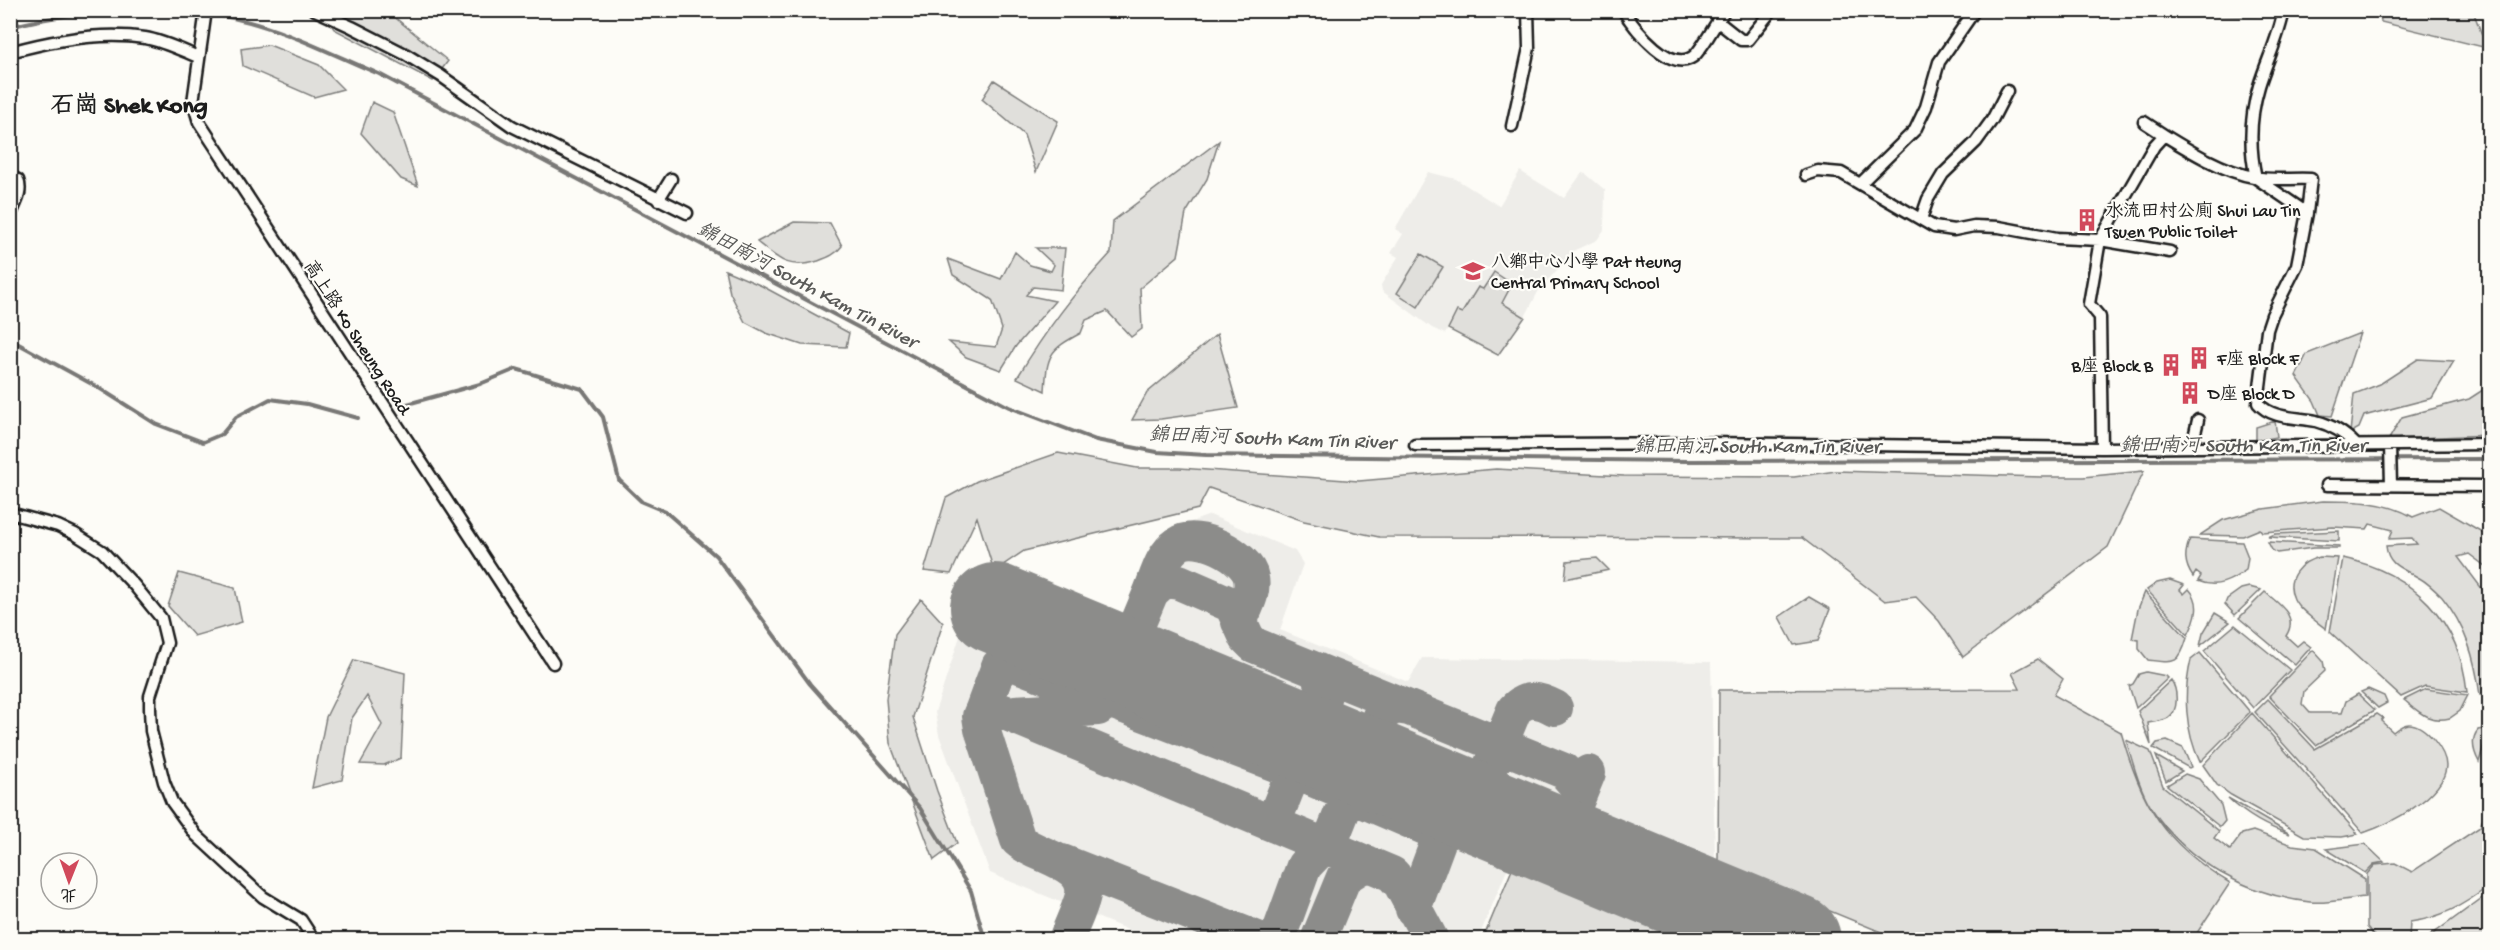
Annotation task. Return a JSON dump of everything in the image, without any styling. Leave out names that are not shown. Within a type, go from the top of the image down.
[{"type":"street","name":"高上路 Ko Sheung Road","points":[[206,10],[193,102],[199,122],[553,663]]},
{"type":"street","points":[[315,10],[414,60],[441,76],[512,126],[687,213]]},
{"type":"street","points":[[1512,126],[1529,48],[1528,10]]},
{"type":"street","points":[[1623,10],[1660,52],[1675,60],[1687,60],[1695,54],[1725,10]]},
{"type":"street","points":[[1718,21],[1741,40],[1748,40],[1772,10]]},
{"type":"street","points":[[1860,184],[1915,130],[1926,107],[1939,62],[1976,10]]},
{"type":"street","points":[[2256,178],[2250,153],[2254,105],[2279,32],[2284,10]]},
{"type":"street","points":[[10,52],[43,42],[86,37],[122,37],[145,38],[198,57]]},
{"type":"street","points":[[1921,219],[1928,199],[1943,174],[1976,142],[1992,120],[2007,91]]},
{"type":"street","points":[[2144,122],[2214,163],[2256,178],[2307,213]]},
{"type":"street","points":[[2102,448],[2100,317],[2089,304],[2100,240],[2154,146],[2164,135]]},
{"type":"street","points":[[1806,175],[1818,171],[1841,173],[1944,230],[2000,227],[2057,238],[2100,240],[2170,252]]},
{"type":"street","points":[[10,176],[18,180],[20,185],[20,194],[10,216]]},
{"type":"street","points":[[2256,178],[2311,179],[2297,265],[2267,330],[2258,403],[2269,412],[2316,421],[2333,428],[2349,437],[2356,445]]},
{"type":"street","points":[[658,200],[671,179]]},
{"type":"street","points":[[2192,446],[2198,420]]},
{"type":"street","points":[[1414,445],[1708,443],[2102,448],[2490,444]]},
{"type":"street","points":[[2390,445],[2391,486]]},
{"type":"street","points":[[2327,486],[2490,486]]},
{"type":"street","points":[[10,513],[58,526],[102,551],[161,618],[166,643],[150,696],[151,730],[164,782],[172,802],[196,835],[263,897],[301,920],[314,939]]},
{"type":"shaded area","points":[[2185,10],[2259,11],[2256,16],[2184,15]]},
{"type":"shaded area","points":[[322,11],[387,11],[448,61],[433,81],[334,29]]},
{"type":"shaded area","points":[[2380,11],[2473,11],[2487,48],[2381,22]]},
{"type":"shaded area","points":[[269,45],[319,65],[343,89],[314,97],[243,66],[241,49]]},
{"type":"shaded area","points":[[994,80],[1058,121],[1036,172],[1024,135],[982,99]]},
{"type":"shaded area","points":[[372,102],[393,112],[418,186],[401,179],[361,133]]},
{"type":"shaded area","points":[[1219,141],[1207,179],[1186,213],[1178,256],[1140,288],[1142,329],[1131,337],[1107,311],[1086,320],[1081,333],[1056,349],[1049,361],[1045,391],[1017,378],[1061,313],[1111,253],[1113,221]]},
{"type":"shaded area","name":"八鄉中心小學 Pat Heung Central Primary School","points":[[1520,171],[1564,198],[1582,173],[1586,174],[1605,190],[1604,230],[1597,240],[1575,250],[1539,290],[1525,317],[1498,355],[1448,329],[1445,334],[1432,328],[1382,291],[1381,285],[1398,257],[1391,253],[1403,234],[1395,229],[1428,172],[1456,179],[1499,206]]},
{"type":"shaded area","points":[[794,222],[830,223],[842,246],[829,257],[818,261],[808,264],[792,264],[778,258],[757,242]]},
{"type":"shaded area","points":[[1036,248],[1065,248],[1061,290],[1033,287],[1026,295],[1055,301],[1016,346],[1001,370],[966,357],[949,342],[996,347],[1002,329],[992,300],[953,275],[948,259],[1001,279],[1015,252],[1030,265],[1051,271],[1054,265]]},
{"type":"shaded area","points":[[1421,254],[1443,267],[1418,307],[1397,293]]},
{"type":"shaded area","points":[[725,270],[762,286],[849,333],[846,347],[802,345],[766,333],[745,322],[730,293]]},
{"type":"shaded area","points":[[1494,272],[1512,284],[1502,303],[1525,317],[1498,355],[1448,329],[1457,311],[1462,313],[1478,287],[1483,289]]},
{"type":"shaded area","points":[[2360,333],[2332,416],[2320,415],[2314,401],[2296,376],[2307,354]]},
{"type":"shaded area","points":[[1217,334],[1238,408],[1161,419],[1132,420],[1147,393]]},
{"type":"shaded area","points":[[2418,359],[2454,361],[2432,398],[2364,416],[2359,428],[2350,433],[2354,394],[2380,384]]},
{"type":"shaded area","points":[[2489,386],[2489,435],[2389,439],[2402,417],[2469,399]]},
{"type":"shaded area","points":[[2275,421],[2277,437],[2256,441],[2256,427]]},
{"type":"shaded area","points":[[1058,453],[1137,468],[1180,468],[1359,481],[1496,469],[1624,476],[1794,477],[1836,471],[2083,477],[2144,471],[2108,547],[1963,657],[1939,621],[1916,597],[1885,601],[1802,538],[1379,537],[1304,521],[1209,488],[1198,509],[1024,551],[994,571],[977,517],[951,574],[924,571],[946,498],[977,481]]},
{"type":"shaded area","points":[[2323,501],[2381,505],[2413,517],[2439,507],[2489,536],[2489,569],[2469,554],[2458,557],[2489,598],[2489,696],[2480,695],[2468,643],[2450,608],[2429,585],[2398,567],[2387,553],[2386,546],[2417,544],[2412,538],[2389,539],[2393,530],[2370,524],[2367,529],[2333,527],[2262,532],[2260,529],[2243,536],[2200,535],[2223,520],[2263,509]]},
{"type":"shaded area","points":[[1210,515],[1295,551],[1303,564],[1280,630],[1408,682],[1422,658],[1711,662],[1715,863],[1601,812],[1123,617],[1166,531]]},
{"type":"shaded area","points":[[2339,531],[2339,541],[2268,537],[2275,534]]},
{"type":"shaded area","points":[[2190,539],[2242,542],[2248,557],[2246,570],[2223,583],[2211,584],[2198,581],[2201,576],[2196,572],[2193,577],[2187,563],[2186,554]]},
{"type":"shaded area","points":[[2268,542],[2339,546],[2339,548],[2313,548],[2277,553],[2272,550]]},
{"type":"shaded area","points":[[2320,557],[2338,558],[2326,629],[2300,607],[2291,591],[2296,572],[2307,562]]},
{"type":"shaded area","points":[[1597,558],[1609,570],[1565,579],[1567,561]]},
{"type":"shaded area","points":[[2343,558],[2391,575],[2429,604],[2455,643],[2463,666],[2467,692],[2425,686],[2401,697],[2330,632]]},
{"type":"shaded area","points":[[179,573],[235,588],[242,622],[194,636],[168,606]]},
{"type":"shaded area","points":[[2170,580],[2184,585],[2180,590],[2184,594],[2189,589],[2197,605],[2188,635],[2147,590],[2157,583]]},
{"type":"shaded area","points":[[2249,587],[2261,590],[2235,615],[2225,604],[2227,599],[2241,589]]},
{"type":"shaded area","points":[[2145,592],[2187,638],[2181,653],[2175,660],[2164,662],[2148,660],[2139,649],[2139,640],[2132,639],[2138,609]]},
{"type":"shaded area","points":[[2265,592],[2282,606],[2289,617],[2290,623],[2286,636],[2297,646],[2303,641],[2311,647],[2295,665],[2239,618]]},
{"type":"shaded area","points":[[1809,597],[1830,609],[1818,641],[1794,645],[1779,617]]},
{"type":"shaded area","points":[[921,599],[943,623],[913,717],[957,843],[934,860],[890,743],[886,699],[895,634]]},
{"type":"shaded area","points":[[2215,613],[2230,622],[2200,646],[2203,633]]},
{"type":"shaded area","points":[[2235,625],[2290,670],[2253,708],[2204,651]]},
{"type":"shaded area","points":[[961,633],[1512,858],[1478,939],[1404,939],[1402,935],[1396,940],[1150,939],[990,873],[939,735],[935,712]]},
{"type":"shaded area","points":[[2313,650],[2323,661],[2325,671],[2304,691],[2302,704],[2310,713],[2342,713],[2346,701],[2358,694],[2375,710],[2316,745],[2269,696]]},
{"type":"shaded area","points":[[2200,653],[2250,712],[2200,762],[2188,725],[2186,699],[2191,660]]},
{"type":"shaded area","points":[[2038,659],[2063,679],[2054,695],[2121,732],[2137,781],[2158,820],[2188,853],[2230,883],[2193,939],[1898,939],[1718,865],[1719,690],[2020,689],[2012,673]]},
{"type":"shaded area","points":[[354,660],[405,673],[401,758],[384,765],[360,764],[382,725],[367,696],[352,718],[342,780],[312,788],[326,717]]},
{"type":"shaded area","points":[[2146,672],[2168,678],[2136,708],[2129,686],[2139,674]]},
{"type":"shaded area","points":[[2171,680],[2176,695],[2176,706],[2168,718],[2148,723],[2151,745],[2138,711]]},
{"type":"shaded area","points":[[2368,689],[2384,696],[2387,703],[2378,708],[2361,692]]},
{"type":"shaded area","points":[[2426,689],[2468,695],[2460,711],[2450,718],[2436,719],[2425,716],[2404,700]]},
{"type":"shaded area","points":[[2268,699],[2315,749],[2377,714],[2383,718],[2381,721],[2393,732],[2409,724],[2422,728],[2434,739],[2445,760],[2443,777],[2426,799],[2386,824],[2363,833],[2255,712]]},
{"type":"shaded area","points":[[2252,713],[2358,834],[2342,837],[2304,836],[2217,785],[2203,765]]},
{"type":"shaded area","points":[[2489,728],[2479,762],[2474,750],[2474,738],[2478,730]]},
{"type":"shaded area","points":[[2126,740],[2150,751],[2163,786],[2219,831],[2214,838],[2230,850],[2242,834],[2253,831],[2292,845],[2316,848],[2365,879],[2365,897],[2310,902],[2264,892],[2220,873],[2183,845],[2152,809],[2140,784]]},
{"type":"shaded area","points":[[2167,741],[2183,748],[2191,767],[2153,748],[2157,743]]},
{"type":"shaded area","points":[[2156,756],[2182,771],[2166,781]]},
{"type":"shaded area","points":[[2185,774],[2199,779],[2221,805],[2225,821],[2220,827],[2167,785]]},
{"type":"shaded area","points":[[2228,798],[2290,834],[2256,820]]},
{"type":"shaded area","points":[[2489,801],[2489,886],[2452,910],[2410,922],[2409,939],[2377,939],[2367,927],[2367,874],[2375,865],[2395,863],[2412,872],[2480,827]]},
{"type":"shaded area","points":[[2365,844],[2384,862],[2374,864],[2365,873],[2326,849]]},
{"type":"shaded area","points":[[1516,860],[1703,937],[1705,939],[1483,939]]},
{"type":"shaded area","points":[[2489,893],[2489,939],[2426,939]]},
{"type":"waterway","name":"錦田南河 South Kam Tin River","points":[[10,27],[80,14],[150,11],[224,16],[289,35],[379,74],[1009,407],[1096,440],[1157,452],[1206,455],[1686,461],[2490,459]]},
{"type":"waterway","points":[[10,344],[15,342],[99,388],[156,424],[203,442],[222,434],[236,417],[270,399],[307,404],[358,418]]},
{"type":"waterway","points":[[400,406],[480,384],[516,369],[582,389],[603,417],[619,480],[642,502],[666,512],[716,556],[810,684],[920,808],[971,891],[985,940]]},
{"type":"taxiway","points":[[1151,592],[1161,566],[1178,544],[1186,541],[1208,543],[1241,561],[1251,578],[1250,595],[1239,622]]},
{"type":"taxiway","points":[[1015,713],[1098,708],[1119,691],[1125,681],[1130,664],[1131,640],[1151,592],[1164,580],[1179,582],[1232,605],[1247,638],[1254,645],[1564,771],[1578,787],[1578,795]]},
{"type":"taxiway","points":[[983,709],[999,666],[1007,661],[1294,771],[1434,831],[1438,842],[1413,909]]},
{"type":"taxiway","points":[[1278,825],[1277,813],[1324,695],[1324,688],[1316,670]]},
{"type":"taxiway","points":[[1491,766],[1514,710],[1529,701],[1544,703],[1555,708]]},
{"type":"taxiway","points":[[1138,707],[1221,702]]},
{"type":"taxiway","points":[[1334,849],[1332,837],[1381,714],[1395,706],[1409,708]]},
{"type":"taxiway","points":[[1066,940],[1082,900],[1082,884],[1077,875],[1059,861],[1018,840],[982,729],[980,716],[983,709],[995,709],[1009,714],[1392,874],[1401,884],[1431,940]]},
{"type":"taxiway","points":[[1560,841],[1588,773]]},
{"type":"taxiway","points":[[1277,940],[1304,866],[1332,837]]},
{"type":"taxiway","points":[[1062,862],[1260,940]]},
{"type":"taxiway","points":[[1318,940],[1344,877],[1366,863]]},
{"type":"taxiway","points":[[1671,888],[1716,940]]},
{"type":"runway","points":[[995,608],[1796,940]]},
{"type":"place","name":"水流田村公廁 Shui Lau Tin Tsuen Public Toilet","points":[[2087,220]]},
{"type":"place","name":"八鄉中心小學 Pat Heung Central Primary School","points":[[1473,271]]},
{"type":"place","name":"F座 Block F","points":[[2199,358]]},
{"type":"place","name":"B座 Block B","points":[[2171,365]]},
{"type":"place","name":"D座 Block D","points":[[2190,393]]},
{"type":"district","name":"石崗 Shek Kong","points":[[129,104]]}]
